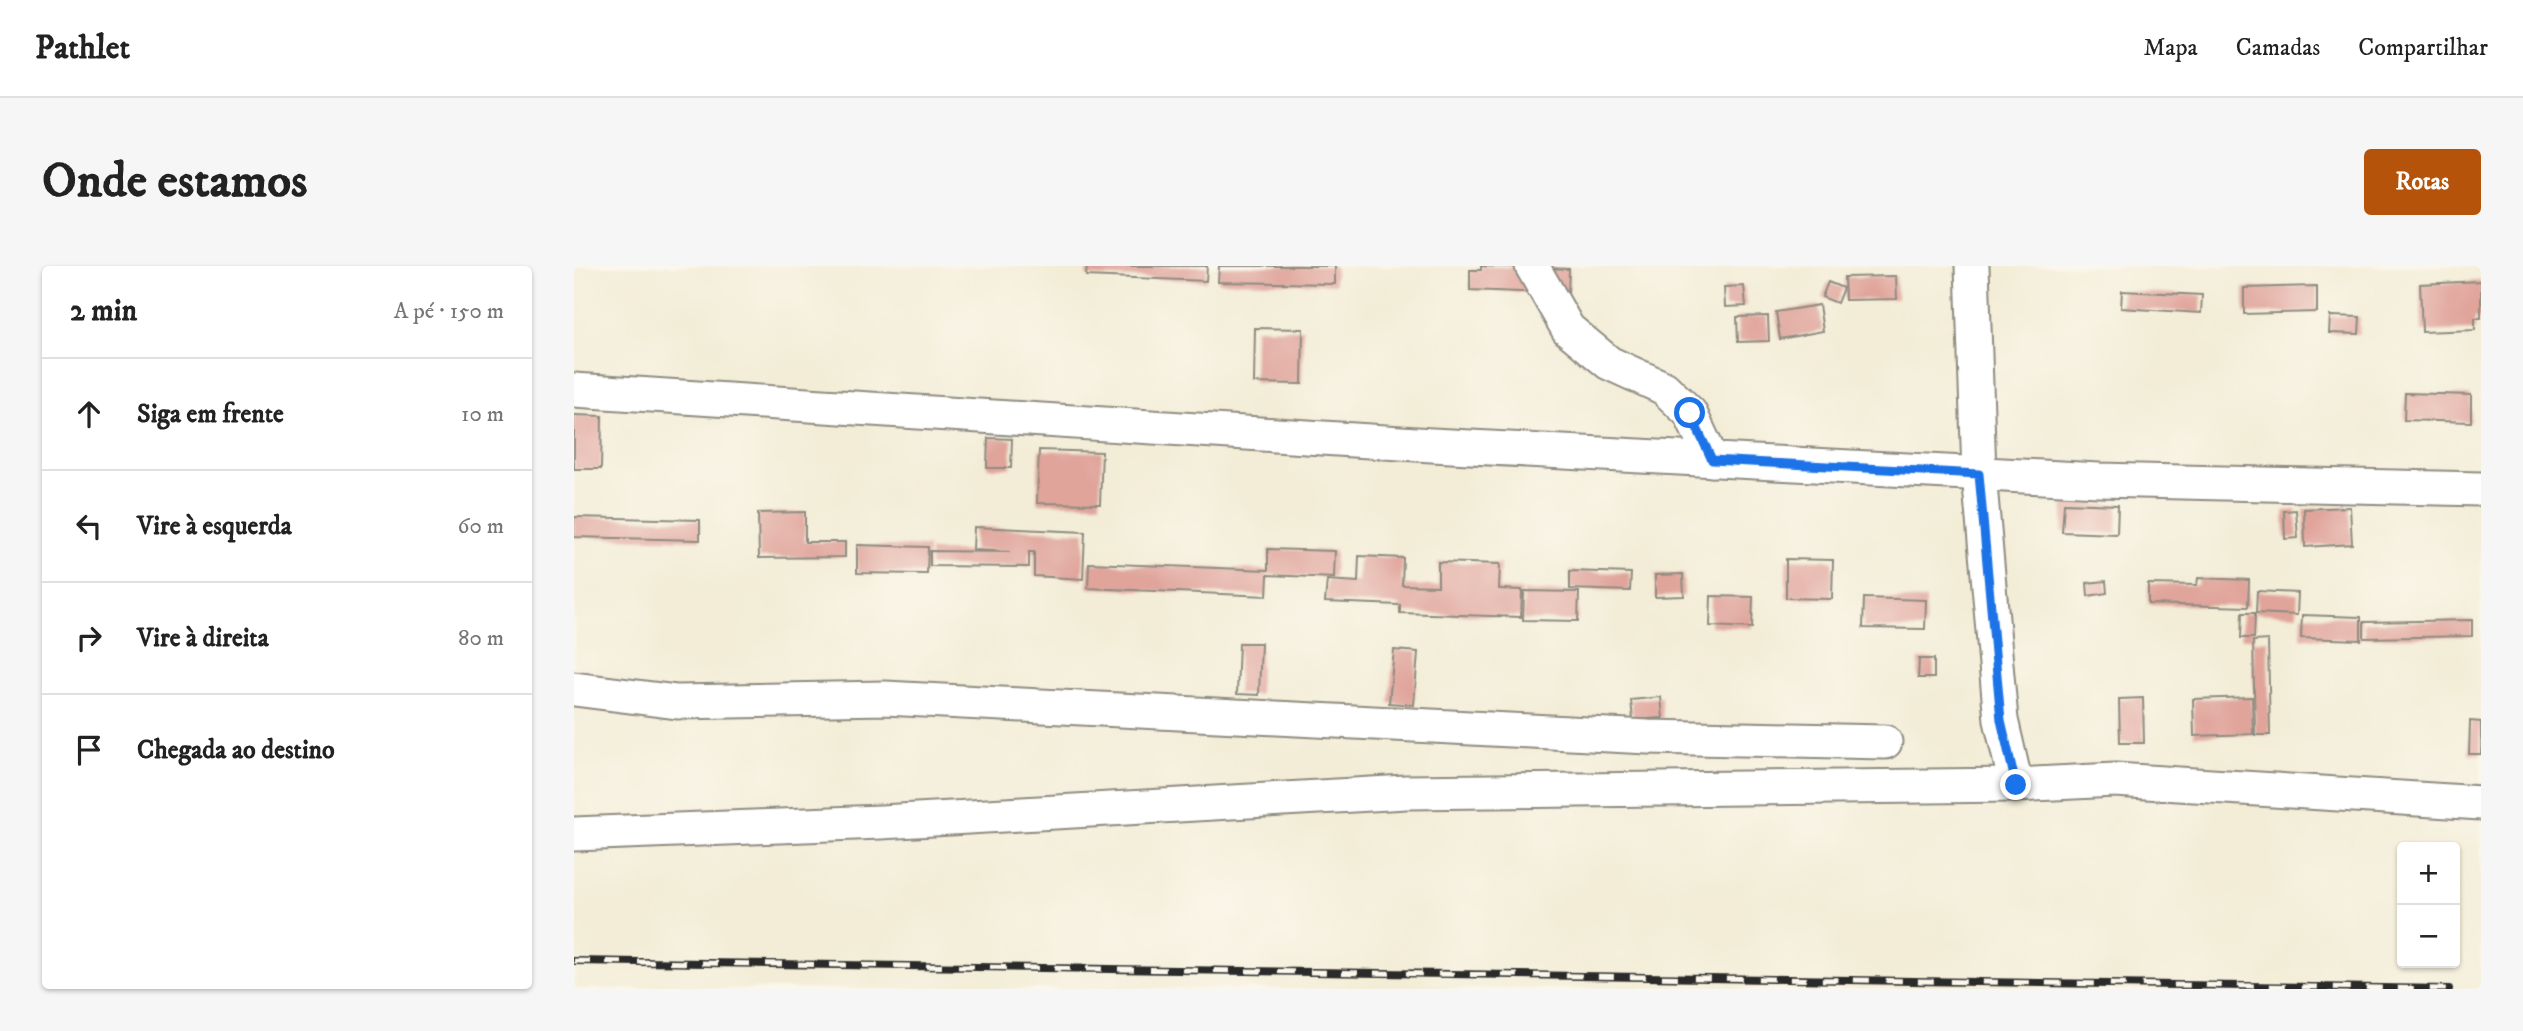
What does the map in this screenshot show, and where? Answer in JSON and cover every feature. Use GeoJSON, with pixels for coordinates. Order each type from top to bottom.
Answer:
{"type":"FeatureCollection","features":[{"type":"Feature","properties":{"kind":"street"},"geometry":{"type":"LineString","coordinates":[[1532,266],[1568,329],[1608,363],[1664,388],[1690,413],[1712,460]]}},
{"type":"Feature","properties":{"kind":"street"},"geometry":{"type":"LineString","coordinates":[[1972,266],[1979,474],[2001,720],[2016,785]]}},
{"type":"Feature","properties":{"kind":"street"},"geometry":{"type":"LineString","coordinates":[[574,390],[1432,446],[2099,481],[2481,489]]}},
{"type":"Feature","properties":{"kind":"street"},"geometry":{"type":"LineString","coordinates":[[574,689],[677,702],[885,698],[1648,737],[1885,742]]}},
{"type":"Feature","properties":{"kind":"street"},"geometry":{"type":"LineString","coordinates":[[574,834],[881,822],[1406,792],[2016,785],[2115,780],[2481,803]]}},
{"type":"Feature","properties":{"kind":"building"},"geometry":{"type":"Polygon","coordinates":[[[1087,266],[1207,266],[1206,281],[1086,276],[1087,266]]]}},
{"type":"Feature","properties":{"kind":"building"},"geometry":{"type":"Polygon","coordinates":[[[1219,266],[1335,266],[1335,284],[1218,282],[1219,266]]]}},
{"type":"Feature","properties":{"kind":"building"},"geometry":{"type":"Polygon","coordinates":[[[1481,266],[1569,269],[1568,294],[1470,290],[1470,270],[1481,270],[1481,266]]]}},
{"type":"Feature","properties":{"kind":"building"},"geometry":{"type":"Polygon","coordinates":[[[1896,276],[1897,299],[1845,300],[1844,277],[1896,276]]]}},
{"type":"Feature","properties":{"kind":"building"},"geometry":{"type":"Polygon","coordinates":[[[2481,281],[2481,318],[2475,318],[2475,330],[2422,332],[2420,284],[2481,281]]]}},
{"type":"Feature","properties":{"kind":"building"},"geometry":{"type":"Polygon","coordinates":[[[1828,282],[1843,288],[1837,303],[1822,297],[1828,282]]]}},
{"type":"Feature","properties":{"kind":"building"},"geometry":{"type":"Polygon","coordinates":[[[1744,286],[1746,306],[1725,307],[1724,287],[1744,286]]]}},
{"type":"Feature","properties":{"kind":"building"},"geometry":{"type":"Polygon","coordinates":[[[2317,286],[2317,312],[2244,314],[2244,288],[2317,286]]]}},
{"type":"Feature","properties":{"kind":"building"},"geometry":{"type":"Polygon","coordinates":[[[2122,291],[2202,295],[2201,313],[2121,308],[2122,291]]]}},
{"type":"Feature","properties":{"kind":"building"},"geometry":{"type":"Polygon","coordinates":[[[1819,305],[1823,331],[1780,339],[1776,312],[1819,305]]]}},
{"type":"Feature","properties":{"kind":"building"},"geometry":{"type":"Polygon","coordinates":[[[1768,316],[1769,341],[1738,342],[1737,317],[1768,316]]]}},
{"type":"Feature","properties":{"kind":"building"},"geometry":{"type":"Polygon","coordinates":[[[2330,316],[2360,317],[2359,334],[2329,333],[2330,316]]]}},
{"type":"Feature","properties":{"kind":"building"},"geometry":{"type":"Polygon","coordinates":[[[1255,328],[1303,329],[1302,384],[1254,383],[1255,328]]]}},
{"type":"Feature","properties":{"kind":"building"},"geometry":{"type":"Polygon","coordinates":[[[2405,393],[2471,395],[2471,422],[2404,420],[2405,393]]]}},
{"type":"Feature","properties":{"kind":"building"},"geometry":{"type":"Polygon","coordinates":[[[574,415],[602,416],[601,469],[574,469],[574,415]]]}},
{"type":"Feature","properties":{"kind":"building"},"geometry":{"type":"Polygon","coordinates":[[[988,438],[1012,439],[1011,468],[987,468],[988,438]]]}},
{"type":"Feature","properties":{"kind":"building"},"geometry":{"type":"Polygon","coordinates":[[[1039,450],[1102,452],[1100,504],[1037,503],[1039,450]]]}},
{"type":"Feature","properties":{"kind":"building"},"geometry":{"type":"Polygon","coordinates":[[[2064,503],[2118,505],[2117,534],[2062,532],[2064,503]]]}},
{"type":"Feature","properties":{"kind":"building"},"geometry":{"type":"Polygon","coordinates":[[[2350,507],[2352,544],[2305,547],[2304,509],[2350,507]]]}},
{"type":"Feature","properties":{"kind":"building"},"geometry":{"type":"Polygon","coordinates":[[[2296,510],[2298,538],[2285,539],[2284,511],[2296,510]]]}},
{"type":"Feature","properties":{"kind":"building"},"geometry":{"type":"Polygon","coordinates":[[[805,512],[805,542],[845,542],[845,557],[759,558],[758,513],[805,512]]]}},
{"type":"Feature","properties":{"kind":"building"},"geometry":{"type":"Polygon","coordinates":[[[574,517],[700,520],[700,540],[574,537],[574,517]]]}},
{"type":"Feature","properties":{"kind":"building"},"geometry":{"type":"Polygon","coordinates":[[[974,527],[1085,532],[1083,579],[1034,576],[1034,552],[1029,552],[1029,567],[930,566],[930,551],[1010,552],[973,550],[974,527]]]}},
{"type":"Feature","properties":{"kind":"building"},"geometry":{"type":"Polygon","coordinates":[[[857,545],[928,547],[927,574],[857,573],[857,545]]]}},
{"type":"Feature","properties":{"kind":"building"},"geometry":{"type":"Polygon","coordinates":[[[1268,549],[1335,551],[1334,578],[1268,575],[1267,596],[1088,588],[1089,563],[1268,570],[1268,549]]]}},
{"type":"Feature","properties":{"kind":"building"},"geometry":{"type":"Polygon","coordinates":[[[1359,556],[1403,558],[1402,585],[1438,586],[1438,562],[1500,564],[1499,589],[1522,590],[1521,617],[1400,613],[1400,605],[1325,602],[1327,580],[1358,582],[1359,556]]]}},
{"type":"Feature","properties":{"kind":"building"},"geometry":{"type":"Polygon","coordinates":[[[1786,559],[1833,560],[1832,599],[1786,598],[1786,559]]]}},
{"type":"Feature","properties":{"kind":"building"},"geometry":{"type":"Polygon","coordinates":[[[1570,571],[1631,573],[1630,591],[1570,589],[1570,571]]]}},
{"type":"Feature","properties":{"kind":"building"},"geometry":{"type":"Polygon","coordinates":[[[1683,574],[1684,596],[1655,597],[1655,575],[1683,574]]]}},
{"type":"Feature","properties":{"kind":"building"},"geometry":{"type":"Polygon","coordinates":[[[2198,578],[2249,580],[2248,607],[2148,604],[2148,584],[2197,585],[2198,578]]]}},
{"type":"Feature","properties":{"kind":"building"},"geometry":{"type":"Polygon","coordinates":[[[2106,581],[2107,593],[2088,596],[2087,583],[2106,581]]]}},
{"type":"Feature","properties":{"kind":"building"},"geometry":{"type":"Polygon","coordinates":[[[1524,591],[1579,592],[1578,621],[1523,620],[1524,591]]]}},
{"type":"Feature","properties":{"kind":"building"},"geometry":{"type":"Polygon","coordinates":[[[2257,591],[2298,593],[2297,615],[2256,613],[2257,591]]]}},
{"type":"Feature","properties":{"kind":"building"},"geometry":{"type":"Polygon","coordinates":[[[1711,596],[1753,597],[1752,628],[1710,626],[1711,596]]]}},
{"type":"Feature","properties":{"kind":"building"},"geometry":{"type":"Polygon","coordinates":[[[1864,598],[1926,600],[1925,629],[1863,628],[1864,598]]]}},
{"type":"Feature","properties":{"kind":"building"},"geometry":{"type":"Polygon","coordinates":[[[2242,613],[2255,613],[2254,638],[2241,638],[2242,613]]]}},
{"type":"Feature","properties":{"kind":"building"},"geometry":{"type":"Polygon","coordinates":[[[2302,615],[2361,617],[2361,640],[2301,638],[2302,615]]]}},
{"type":"Feature","properties":{"kind":"building"},"geometry":{"type":"Polygon","coordinates":[[[2472,620],[2472,636],[2364,638],[2364,622],[2472,620]]]}},
{"type":"Feature","properties":{"kind":"building"},"geometry":{"type":"Polygon","coordinates":[[[2268,640],[2270,735],[2255,735],[2253,641],[2268,640]]]}},
{"type":"Feature","properties":{"kind":"building"},"geometry":{"type":"Polygon","coordinates":[[[1239,643],[1261,643],[1259,695],[1237,694],[1239,643]]]}},
{"type":"Feature","properties":{"kind":"building"},"geometry":{"type":"Polygon","coordinates":[[[1394,650],[1418,652],[1414,705],[1389,703],[1394,650]]]}},
{"type":"Feature","properties":{"kind":"building"},"geometry":{"type":"Polygon","coordinates":[[[1919,659],[1934,659],[1934,678],[1918,678],[1919,659]]]}},
{"type":"Feature","properties":{"kind":"building"},"geometry":{"type":"Polygon","coordinates":[[[1661,697],[1663,718],[1633,720],[1631,700],[1661,697]]]}},
{"type":"Feature","properties":{"kind":"building"},"geometry":{"type":"Polygon","coordinates":[[[2252,697],[2253,734],[2194,736],[2193,699],[2252,697]]]}},
{"type":"Feature","properties":{"kind":"building"},"geometry":{"type":"Polygon","coordinates":[[[2143,698],[2144,743],[2120,743],[2119,699],[2143,698]]]}},
{"type":"Feature","properties":{"kind":"building"},"geometry":{"type":"Polygon","coordinates":[[[2470,721],[2481,722],[2481,754],[2469,754],[2470,721]]]}},
{"type":"Feature","properties":{"kind":"railway"},"geometry":{"type":"LineString","coordinates":[[574,961],[2449,989]]}},
{"type":"Feature","properties":{"kind":"route"},"geometry":{"type":"LineString","coordinates":[[1690,413],[1712,460],[1979,474],[2001,720],[2016,785]]}}]}
